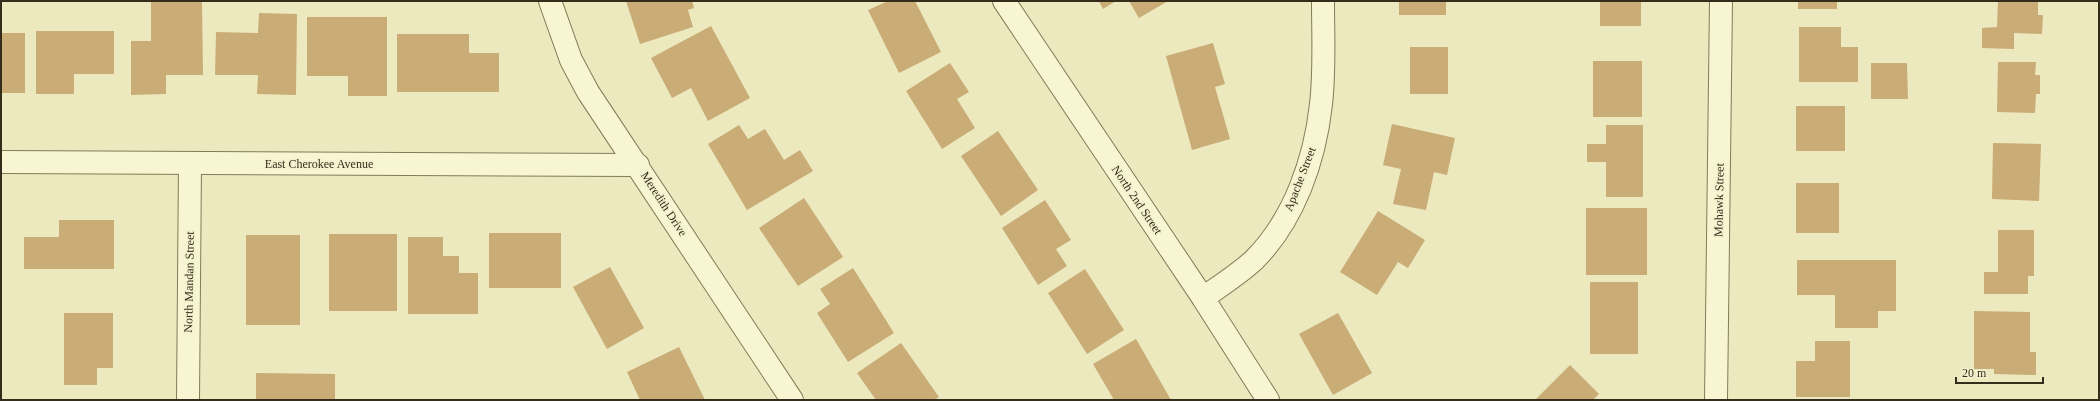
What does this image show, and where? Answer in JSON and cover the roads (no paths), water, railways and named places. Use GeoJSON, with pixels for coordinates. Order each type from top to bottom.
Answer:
{"type":"FeatureCollection","features":[{"type":"Feature","properties":{"kind":"street","name":"Meredith Drive"},"geometry":{"type":"LineString","coordinates":[[550,1],[571,60],[588,92],[638,165],[792,400]]}},
{"type":"Feature","properties":{"kind":"street","name":"North 2nd Street"},"geometry":{"type":"LineString","coordinates":[[1004,1],[1203,298],[1268,400]]}},
{"type":"Feature","properties":{"kind":"street","name":"Apache Street"},"geometry":{"type":"LineString","coordinates":[[1203,298],[1253,261],[1266,247],[1285,220],[1298,193],[1309,163],[1321,103],[1323,1]]}},
{"type":"Feature","properties":{"kind":"street","name":"Mohawk Street"},"geometry":{"type":"LineString","coordinates":[[1716,400],[1721,1]]}},
{"type":"Feature","properties":{"kind":"street","name":"East Cherokee Avenue"},"geometry":{"type":"LineString","coordinates":[[1,162],[638,165]]}},
{"type":"Feature","properties":{"kind":"street","name":"North Mandan Street"},"geometry":{"type":"LineString","coordinates":[[188,400],[190,163]]}}]}
